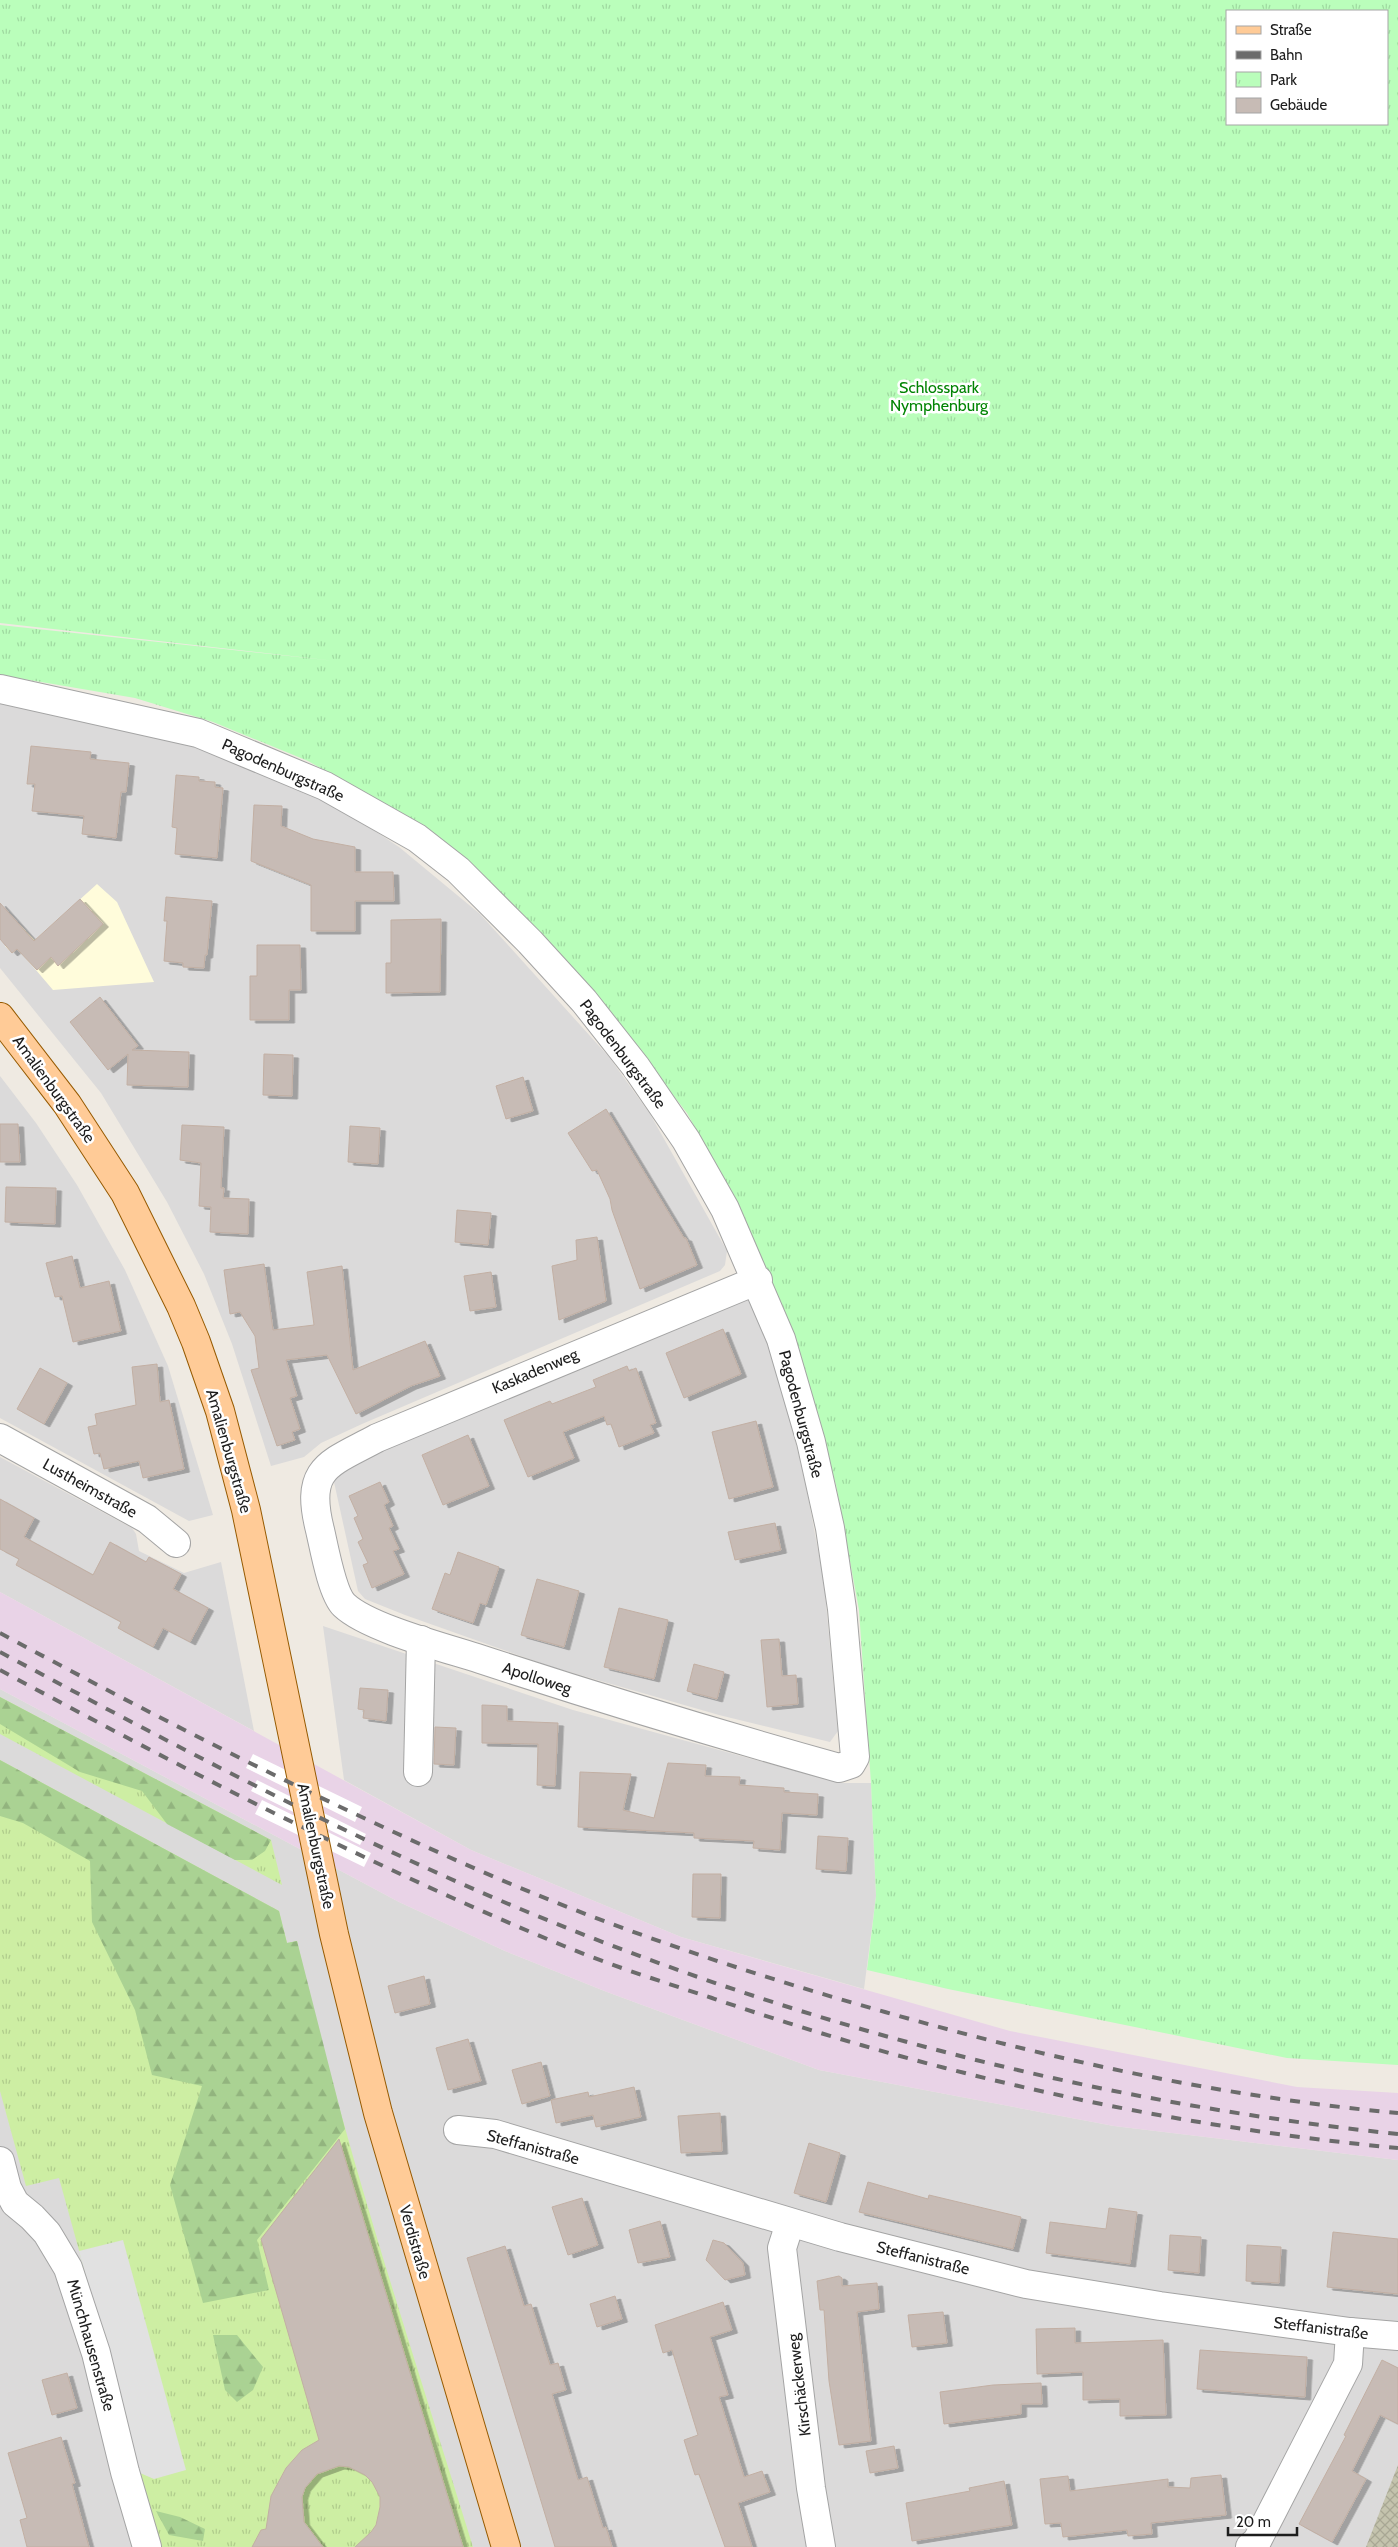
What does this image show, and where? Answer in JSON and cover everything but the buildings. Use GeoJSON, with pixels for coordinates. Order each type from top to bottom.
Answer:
{"type":"FeatureCollection","features":[{"type":"Feature","properties":{"kind":"main road","name":"Amalienburgstraße"},"geometry":{"type":"LineString","coordinates":[[0,1017],[67,1104],[125,1193],[165,1270],[196,1342],[234,1457],[334,1934]]}},
{"type":"Feature","properties":{"kind":"main road","name":"Verdistraße"},"geometry":{"type":"LineString","coordinates":[[334,1934],[395,2176],[506,2547]]}},
{"type":"Feature","properties":{"kind":"street","name":"Pagodenburgstraße"},"geometry":{"type":"LineString","coordinates":[[0,689],[198,733],[325,786],[417,838],[458,870],[530,942],[584,1001],[636,1067],[691,1149],[725,1210],[758,1280],[784,1348],[811,1442],[830,1528],[842,1609],[855,1750]]}},
{"type":"Feature","properties":{"kind":"street","name":"Kaskadenweg"},"geometry":{"type":"LineString","coordinates":[[319,1474],[332,1462],[377,1438],[758,1280]]}},
{"type":"Feature","properties":{"kind":"street","name":"Lustheimstraße"},"geometry":{"type":"LineString","coordinates":[[0,1438],[147,1519],[176,1543]]}},
{"type":"Feature","properties":{"kind":"street","name":"Apolloweg"},"geometry":{"type":"LineString","coordinates":[[319,1474],[315,1494],[317,1520],[331,1577],[342,1604],[361,1618],[421,1640],[660,1717],[839,1768],[851,1764],[855,1750]]}},
{"type":"Feature","properties":{"kind":"street"},"geometry":{"type":"LineString","coordinates":[[418,1772],[421,1640]]}},
{"type":"Feature","properties":{"kind":"street","name":"Steffanistraße"},"geometry":{"type":"LineString","coordinates":[[458,2130],[495,2134],[840,2238],[1026,2284],[1160,2306],[1350,2332],[1398,2336]]}},
{"type":"Feature","properties":{"kind":"street","name":"Münchhausenstraße"},"geometry":{"type":"LineString","coordinates":[[0,2161],[7,2188],[8,2205],[32,2216],[48,2234],[68,2268],[96,2353],[125,2472],[147,2547]]}},
{"type":"Feature","properties":{"kind":"street","name":"Kirschäckerweg"},"geometry":{"type":"LineString","coordinates":[[790,2223],[782,2248],[811,2486],[821,2547]]}},
{"type":"Feature","properties":{"kind":"street"},"geometry":{"type":"LineString","coordinates":[[1250,2547],[1257,2540],[1286,2487],[1348,2364],[1350,2332]]}},
{"type":"Feature","properties":{"kind":"shaded area"},"geometry":{"type":"Polygon","coordinates":[[[0,699],[170,733],[243,761],[345,811],[399,847],[480,914],[609,1057],[650,1114],[727,1251],[725,1265],[720,1271],[362,1424],[321,1443],[304,1457],[271,1466],[232,1344],[204,1274],[167,1202],[101,1093],[0,968],[0,699]]]}},
{"type":"Feature","properties":{"kind":"shaded area"},"geometry":{"type":"Polygon","coordinates":[[[97,884],[117,902],[154,982],[53,990],[18,949],[12,953],[5,946],[10,941],[4,934],[17,922],[35,940],[97,884]]]}},
{"type":"Feature","properties":{"kind":"shaded area"},"geometry":{"type":"Polygon","coordinates":[[[0,1076],[36,1123],[77,1185],[125,1270],[168,1366],[213,1515],[189,1521],[0,1418],[0,1076]]]}},
{"type":"Feature","properties":{"kind":"shaded area"},"geometry":{"type":"Polygon","coordinates":[[[751,1294],[783,1390],[806,1486],[824,1582],[838,1731],[830,1742],[719,1715],[552,1667],[405,1615],[365,1599],[358,1591],[334,1482],[338,1472],[414,1435],[751,1294]]]}},
{"type":"Feature","properties":{"kind":"shaded area"},"geometry":{"type":"Polygon","coordinates":[[[0,1457],[132,1528],[136,1534],[139,1551],[184,1573],[221,1562],[254,1731],[0,1592],[0,1457]]]}},
{"type":"Feature","properties":{"kind":"shaded area"},"geometry":{"type":"Polygon","coordinates":[[[0,1592],[471,1850],[681,1937],[1010,2031],[1297,2087],[1398,2093],[1398,2160],[1114,2126],[819,2070],[607,1992],[505,1951],[399,1902],[0,1689],[0,1592]]]}},
{"type":"Feature","properties":{"kind":"shaded area"},"geometry":{"type":"Polygon","coordinates":[[[323,1626],[573,1710],[840,1783],[871,1783],[876,1896],[864,1989],[681,1937],[471,1850],[344,1780],[323,1626]]]}},
{"type":"Feature","properties":{"kind":"shaded area"},"geometry":{"type":"Polygon","coordinates":[[[0,1689],[399,1902],[505,1951],[607,1992],[819,2070],[1114,2126],[1398,2160],[1398,2547],[0,2547],[0,1689]]]}},
{"type":"Feature","properties":{"kind":"shaded area"},"geometry":{"type":"Polygon","coordinates":[[[123,2240],[186,2470],[154,2479],[140,2473],[79,2251],[123,2240]]]}},
{"type":"Feature","properties":{"kind":"shaded area"},"geometry":{"type":"Polygon","coordinates":[[[1398,2465],[1398,2547],[1366,2547],[1398,2465]]]}},
{"type":"Feature","properties":{"kind":"green space","name":"Schlosspark Nymphenburg"},"geometry":{"type":"Polygon","coordinates":[[[0,0],[1398,0],[1398,2065],[1287,2058],[948,1989],[867,1970],[876,1896],[871,1783],[859,1610],[836,1485],[788,1320],[740,1210],[687,1113],[588,986],[404,816],[308,761],[213,722],[135,698],[0,675],[0,625],[335,661],[0,623],[0,0]]]}},
{"type":"Feature","properties":{"kind":"green space"},"geometry":{"type":"Polygon","coordinates":[[[0,1697],[271,1840],[282,1885],[0,1734],[0,1697]]]}},
{"type":"Feature","properties":{"kind":"green space"},"geometry":{"type":"Polygon","coordinates":[[[0,1697],[271,1840],[265,1851],[252,1860],[235,1860],[167,1824],[142,1791],[80,1772],[0,1724],[0,1697]]]}},
{"type":"Feature","properties":{"kind":"green space"},"geometry":{"type":"Polygon","coordinates":[[[0,1760],[279,1911],[287,1943],[297,1941],[357,2170],[473,2547],[161,2547],[59,2178],[26,2186],[0,2091],[0,1760]]]}},
{"type":"Feature","properties":{"kind":"green space"},"geometry":{"type":"Polygon","coordinates":[[[0,1760],[279,1911],[287,1943],[297,1941],[345,2129],[257,2240],[269,2290],[203,2303],[170,2185],[202,2086],[152,2075],[135,2010],[92,1922],[90,1861],[23,1823],[0,1816],[0,1760]]]}},
{"type":"Feature","properties":{"kind":"green space"},"geometry":{"type":"Polygon","coordinates":[[[213,2335],[237,2335],[263,2367],[253,2390],[237,2402],[225,2390],[213,2335]]]}},
{"type":"Feature","properties":{"kind":"green space"},"geometry":{"type":"Polygon","coordinates":[[[156,2511],[180,2517],[205,2529],[203,2541],[169,2535],[156,2511]]]}},
{"type":"Feature","properties":{"kind":"pier"},"geometry":{"type":"Polygon","coordinates":[[[253,1754],[362,1807],[355,1822],[246,1768],[253,1754]]]}},
{"type":"Feature","properties":{"kind":"pier"},"geometry":{"type":"Polygon","coordinates":[[[257,1780],[366,1834],[360,1845],[251,1791],[257,1780]]]}},
{"type":"Feature","properties":{"kind":"pier"},"geometry":{"type":"Polygon","coordinates":[[[262,1800],[371,1853],[364,1867],[255,1814],[262,1800]]]}},
{"type":"Feature","properties":{"kind":"railway"},"geometry":{"type":"LineString","coordinates":[[0,1633],[176,1726],[415,1842],[526,1890],[678,1948],[885,2012],[1075,2061],[1203,2087],[1333,2106],[1398,2113]]}},
{"type":"Feature","properties":{"kind":"railway"},"geometry":{"type":"LineString","coordinates":[[0,1652],[211,1763],[426,1868],[572,1930],[672,1968],[773,2002],[875,2033],[978,2060],[1082,2084],[1187,2105],[1292,2121],[1398,2134]]}},
{"type":"Feature","properties":{"kind":"railway"},"geometry":{"type":"LineString","coordinates":[[0,1670],[138,1744],[349,1850],[492,1915],[582,1953],[638,1974],[880,2050],[1050,2093],[1223,2126],[1398,2148]]}}]}
